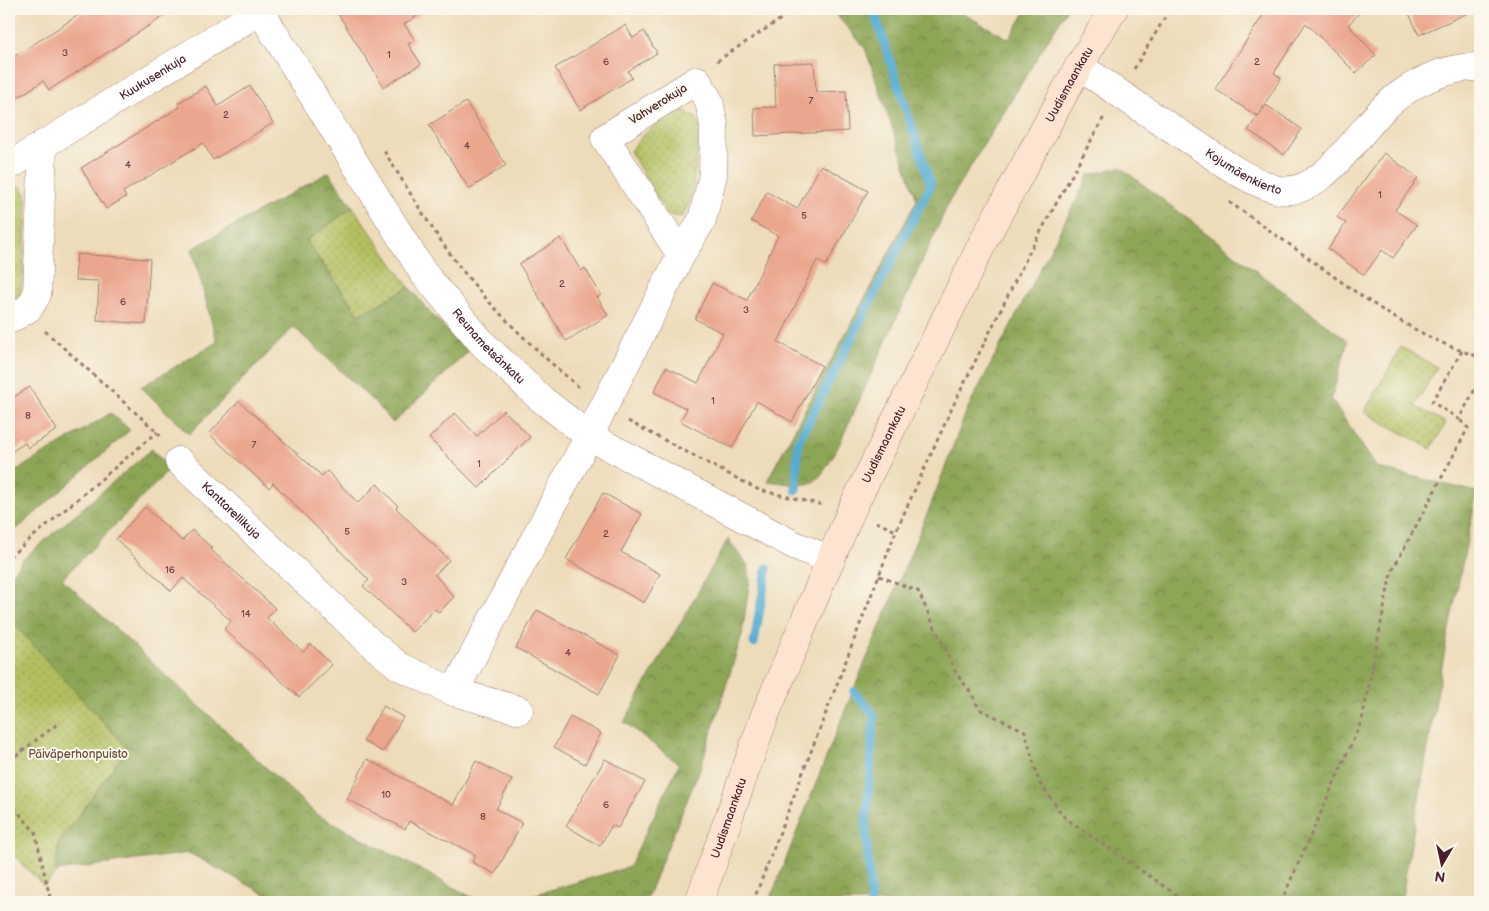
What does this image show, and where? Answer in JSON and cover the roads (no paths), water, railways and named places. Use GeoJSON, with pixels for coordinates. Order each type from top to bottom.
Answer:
{"type":"FeatureCollection","features":[{"type":"Feature","properties":{"kind":"street","name":"Kuukusenkuja"},"geometry":{"type":"LineString","coordinates":[[9,166],[261,9]]}},
{"type":"Feature","properties":{"kind":"street","name":"Reunametsänkatu"},"geometry":{"type":"LineString","coordinates":[[261,9],[424,274],[484,345],[540,398],[589,436],[794,545],[831,560]]}},
{"type":"Feature","properties":{"kind":"street","name":"Uudismaankatu"},"geometry":{"type":"LineString","coordinates":[[700,902],[765,715],[851,511],[984,240],[1079,66],[1114,9]]}},
{"type":"Feature","properties":{"kind":"street","name":"Kojumäenkierto"},"geometry":{"type":"LineString","coordinates":[[1079,66],[1245,177],[1276,189],[1292,190],[1305,187],[1330,169],[1385,107],[1410,88],[1439,74],[1471,66],[1480,66]]}},
{"type":"Feature","properties":{"kind":"street","name":"Vahverokuja"},"geometry":{"type":"LineString","coordinates":[[589,436],[681,254],[702,220],[713,175],[714,125],[709,101],[696,80],[605,138],[681,254]]}},
{"type":"Feature","properties":{"kind":"street"},"geometry":{"type":"LineString","coordinates":[[19,314],[37,296],[44,144]]}},
{"type":"Feature","properties":{"kind":"street"},"geometry":{"type":"LineString","coordinates":[[454,692],[589,436]]}},
{"type":"Feature","properties":{"kind":"street","name":"Kanttarellikuja"},"geometry":{"type":"LineString","coordinates":[[179,461],[373,645],[399,666],[454,692],[519,710]]}},
{"type":"Feature","properties":{"kind":"waterway"},"geometry":{"type":"LineString","coordinates":[[796,490],[798,442],[931,185],[873,9]]}},
{"type":"Feature","properties":{"kind":"waterway"},"geometry":{"type":"LineString","coordinates":[[754,643],[767,568]]}},
{"type":"Feature","properties":{"kind":"waterway"},"geometry":{"type":"LineString","coordinates":[[854,692],[874,715],[866,828],[871,902]]}},
{"type":"Feature","properties":{"kind":"park label","name":"Päiväperhonpuisto"},"geometry":{"type":"Point","coordinates":[78,754]}}]}
